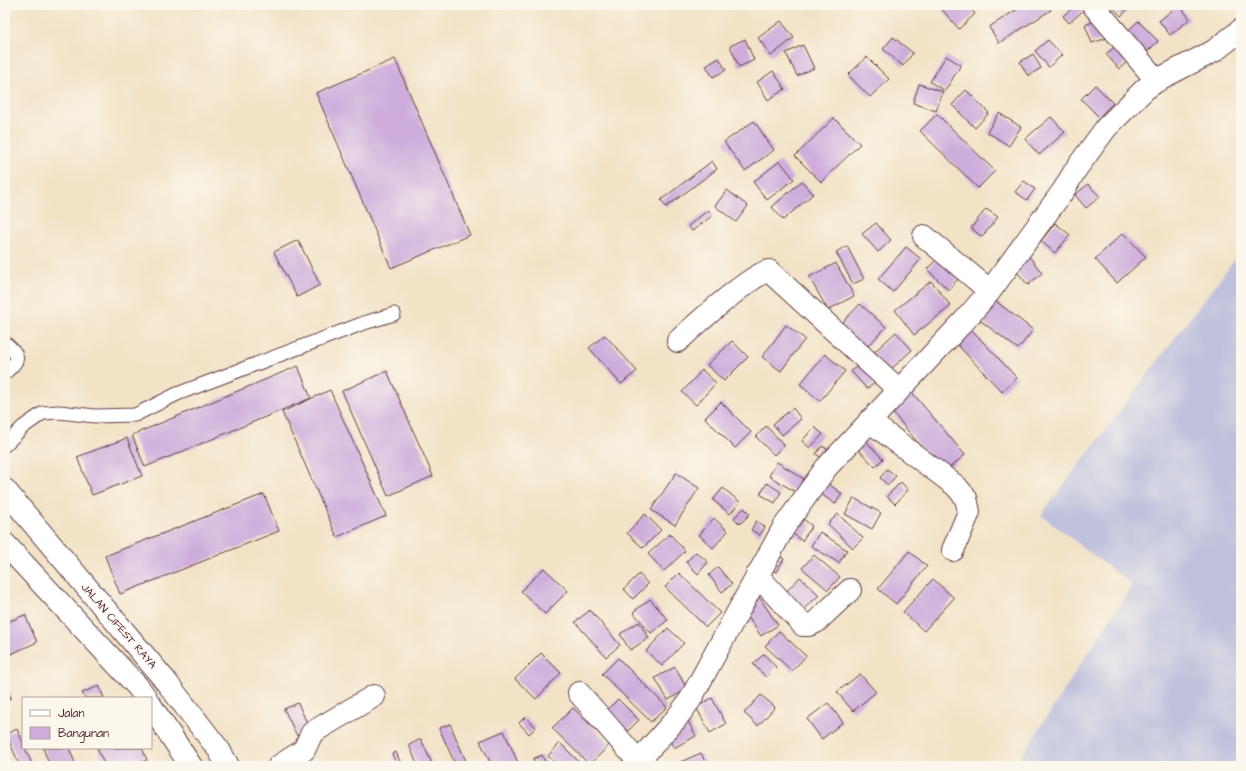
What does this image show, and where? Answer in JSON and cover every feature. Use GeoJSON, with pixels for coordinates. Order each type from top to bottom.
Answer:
{"type":"FeatureCollection","features":[{"type":"Feature","properties":{"kind":"street"},"geometry":{"type":"LineString","coordinates":[[1093,5],[1157,81]]}},
{"type":"Feature","properties":{"kind":"street"},"geometry":{"type":"LineString","coordinates":[[579,693],[636,764],[676,719],[690,700],[784,527],[826,468],[965,320],[990,291],[1063,191],[1080,163],[1106,128],[1145,89],[1214,50],[1241,30]]}},
{"type":"Feature","properties":{"kind":"street"},"geometry":{"type":"LineString","coordinates":[[924,236],[990,291]]}},
{"type":"Feature","properties":{"kind":"street"},"geometry":{"type":"LineString","coordinates":[[678,341],[746,284],[763,272],[769,271],[899,390]]}},
{"type":"Feature","properties":{"kind":"street"},"geometry":{"type":"LineString","coordinates":[[869,421],[956,486],[966,498],[969,512],[953,550]]}},
{"type":"Feature","properties":{"kind":"street","name":"JALAN CIFEST RAYA"},"geometry":{"type":"LineString","coordinates":[[5,490],[164,679],[219,750],[228,766]]}},
{"type":"Feature","properties":{"kind":"street"},"geometry":{"type":"LineString","coordinates":[[5,544],[138,687],[145,697]]}},
{"type":"Feature","properties":{"kind":"street"},"geometry":{"type":"LineString","coordinates":[[757,575],[803,624],[810,625],[816,622],[850,590]]}},
{"type":"Feature","properties":{"kind":"street"},"geometry":{"type":"LineString","coordinates":[[279,766],[304,750],[312,733],[374,696]]}},
{"type":"Feature","properties":{"kind":"street"},"geometry":{"type":"LineString","coordinates":[[152,708],[191,766]]}},
{"type":"Feature","properties":{"kind":"lane"},"geometry":{"type":"LineString","coordinates":[[5,445],[23,427],[42,413],[59,412],[95,416],[135,415],[177,394],[364,323],[394,314]]}},
{"type":"Feature","properties":{"kind":"lane"},"geometry":{"type":"LineString","coordinates":[[5,343],[17,353],[18,357],[17,361],[5,373]]}},
{"type":"Feature","properties":{"kind":"shaded area"},"geometry":{"type":"Polygon","coordinates":[[[1241,251],[1241,766],[1015,766],[1132,585],[1041,515],[1241,251]]]}},
{"type":"Feature","properties":{"kind":"building"},"geometry":{"type":"Polygon","coordinates":[[[938,5],[967,5],[975,14],[959,29],[938,5]]]}},
{"type":"Feature","properties":{"kind":"building"},"geometry":{"type":"Polygon","coordinates":[[[1024,5],[1048,5],[1051,10],[999,43],[989,27],[1024,5]]]}},
{"type":"Feature","properties":{"kind":"building"},"geometry":{"type":"Polygon","coordinates":[[[1076,5],[1079,5],[1084,10],[1069,23],[1063,16],[1076,5]]]}},
{"type":"Feature","properties":{"kind":"building"},"geometry":{"type":"Polygon","coordinates":[[[1111,5],[1133,5],[1121,16],[1111,5]]]}},
{"type":"Feature","properties":{"kind":"building"},"geometry":{"type":"Polygon","coordinates":[[[1179,5],[1190,19],[1170,35],[1159,21],[1179,5]]]}},
{"type":"Feature","properties":{"kind":"building"},"geometry":{"type":"Polygon","coordinates":[[[1100,19],[1107,38],[1092,43],[1085,25],[1100,19]]]}},
{"type":"Feature","properties":{"kind":"building"},"geometry":{"type":"Polygon","coordinates":[[[781,21],[794,38],[771,56],[758,38],[781,21]]]}},
{"type":"Feature","properties":{"kind":"building"},"geometry":{"type":"Polygon","coordinates":[[[1138,21],[1158,41],[1142,57],[1122,37],[1138,21]]]}},
{"type":"Feature","properties":{"kind":"building"},"geometry":{"type":"Polygon","coordinates":[[[893,37],[913,53],[903,66],[883,49],[893,37]]]}},
{"type":"Feature","properties":{"kind":"building"},"geometry":{"type":"Polygon","coordinates":[[[745,39],[754,60],[739,67],[730,46],[745,39]]]}},
{"type":"Feature","properties":{"kind":"building"},"geometry":{"type":"Polygon","coordinates":[[[1048,40],[1062,55],[1049,67],[1035,51],[1048,40]]]}},
{"type":"Feature","properties":{"kind":"building"},"geometry":{"type":"Polygon","coordinates":[[[803,45],[814,68],[797,76],[786,53],[803,45]]]}},
{"type":"Feature","properties":{"kind":"building"},"geometry":{"type":"Polygon","coordinates":[[[1116,46],[1129,60],[1119,69],[1106,54],[1116,46]]]}},
{"type":"Feature","properties":{"kind":"building"},"geometry":{"type":"Polygon","coordinates":[[[1033,54],[1041,68],[1028,76],[1020,62],[1033,54]]]}},
{"type":"Feature","properties":{"kind":"building"},"geometry":{"type":"Polygon","coordinates":[[[946,56],[961,65],[945,91],[930,82],[946,56]]]}},
{"type":"Feature","properties":{"kind":"building"},"geometry":{"type":"Polygon","coordinates":[[[867,57],[889,79],[870,97],[848,75],[867,57]]]}},
{"type":"Feature","properties":{"kind":"building"},"geometry":{"type":"Polygon","coordinates":[[[719,58],[726,70],[713,77],[706,66],[719,58]]]}},
{"type":"Feature","properties":{"kind":"building"},"geometry":{"type":"Polygon","coordinates":[[[395,59],[470,235],[391,268],[316,93],[395,59]]]}},
{"type":"Feature","properties":{"kind":"building"},"geometry":{"type":"Polygon","coordinates":[[[773,71],[785,89],[768,100],[757,82],[773,71]]]}},
{"type":"Feature","properties":{"kind":"building"},"geometry":{"type":"Polygon","coordinates":[[[919,84],[943,92],[936,111],[913,103],[919,84]]]}},
{"type":"Feature","properties":{"kind":"building"},"geometry":{"type":"Polygon","coordinates":[[[1095,85],[1113,103],[1099,117],[1081,99],[1095,85]]]}},
{"type":"Feature","properties":{"kind":"building"},"geometry":{"type":"Polygon","coordinates":[[[966,90],[989,113],[975,128],[952,105],[966,90]]]}},
{"type":"Feature","properties":{"kind":"building"},"geometry":{"type":"Polygon","coordinates":[[[999,113],[1021,127],[1009,146],[987,132],[999,113]]]}},
{"type":"Feature","properties":{"kind":"building"},"geometry":{"type":"Polygon","coordinates":[[[937,114],[995,171],[978,188],[920,131],[937,114]]]}},
{"type":"Feature","properties":{"kind":"building"},"geometry":{"type":"Polygon","coordinates":[[[1051,117],[1065,132],[1039,155],[1025,139],[1051,117]]]}},
{"type":"Feature","properties":{"kind":"building"},"geometry":{"type":"Polygon","coordinates":[[[834,118],[860,144],[821,182],[795,156],[834,118]]]}},
{"type":"Feature","properties":{"kind":"building"},"geometry":{"type":"Polygon","coordinates":[[[754,121],[774,150],[745,171],[724,142],[754,121]]]}},
{"type":"Feature","properties":{"kind":"building"},"geometry":{"type":"Polygon","coordinates":[[[712,161],[717,169],[666,207],[661,200],[712,161]]]}},
{"type":"Feature","properties":{"kind":"building"},"geometry":{"type":"Polygon","coordinates":[[[780,161],[794,179],[767,200],[753,182],[780,161]]]}},
{"type":"Feature","properties":{"kind":"building"},"geometry":{"type":"Polygon","coordinates":[[[802,181],[813,194],[783,220],[772,207],[802,181]]]}},
{"type":"Feature","properties":{"kind":"building"},"geometry":{"type":"Polygon","coordinates":[[[1024,181],[1035,189],[1027,200],[1015,192],[1024,181]]]}},
{"type":"Feature","properties":{"kind":"building"},"geometry":{"type":"Polygon","coordinates":[[[1088,184],[1100,197],[1086,208],[1075,195],[1088,184]]]}},
{"type":"Feature","properties":{"kind":"building"},"geometry":{"type":"Polygon","coordinates":[[[727,190],[748,206],[736,222],[715,206],[727,190]]]}},
{"type":"Feature","properties":{"kind":"building"},"geometry":{"type":"Polygon","coordinates":[[[986,209],[998,217],[982,237],[971,228],[986,209]]]}},
{"type":"Feature","properties":{"kind":"building"},"geometry":{"type":"Polygon","coordinates":[[[708,210],[713,215],[692,231],[688,226],[708,210]]]}},
{"type":"Feature","properties":{"kind":"building"},"geometry":{"type":"Polygon","coordinates":[[[876,223],[891,240],[878,252],[862,234],[876,223]]]}},
{"type":"Feature","properties":{"kind":"building"},"geometry":{"type":"Polygon","coordinates":[[[1055,223],[1070,235],[1055,253],[1041,241],[1055,223]]]}},
{"type":"Feature","properties":{"kind":"building"},"geometry":{"type":"Polygon","coordinates":[[[1123,233],[1146,257],[1117,283],[1095,259],[1123,233]]]}},
{"type":"Feature","properties":{"kind":"building"},"geometry":{"type":"Polygon","coordinates":[[[298,240],[320,285],[297,297],[274,252],[298,240]]]}},
{"type":"Feature","properties":{"kind":"building"},"geometry":{"type":"Polygon","coordinates":[[[847,246],[864,279],[853,284],[836,252],[847,246]]]}},
{"type":"Feature","properties":{"kind":"building"},"geometry":{"type":"Polygon","coordinates":[[[906,247],[921,259],[893,292],[878,279],[906,247]]]}},
{"type":"Feature","properties":{"kind":"building"},"geometry":{"type":"Polygon","coordinates":[[[1028,255],[1042,273],[1028,285],[1013,267],[1028,255]]]}},
{"type":"Feature","properties":{"kind":"building"},"geometry":{"type":"Polygon","coordinates":[[[938,258],[959,278],[948,290],[927,269],[938,258]]]}},
{"type":"Feature","properties":{"kind":"building"},"geometry":{"type":"Polygon","coordinates":[[[836,263],[854,296],[828,310],[809,277],[836,263]]]}},
{"type":"Feature","properties":{"kind":"building"},"geometry":{"type":"Polygon","coordinates":[[[931,281],[951,306],[914,335],[895,310],[931,281]]]}},
{"type":"Feature","properties":{"kind":"building"},"geometry":{"type":"Polygon","coordinates":[[[992,298],[1033,330],[1018,349],[977,318],[992,298]]]}},
{"type":"Feature","properties":{"kind":"building"},"geometry":{"type":"Polygon","coordinates":[[[860,304],[886,327],[865,349],[839,326],[860,304]]]}},
{"type":"Feature","properties":{"kind":"building"},"geometry":{"type":"Polygon","coordinates":[[[786,325],[805,339],[781,371],[762,357],[786,325]]]}},
{"type":"Feature","properties":{"kind":"building"},"geometry":{"type":"Polygon","coordinates":[[[967,325],[1017,378],[1002,392],[952,339],[967,325]]]}},
{"type":"Feature","properties":{"kind":"building"},"geometry":{"type":"Polygon","coordinates":[[[896,332],[912,350],[888,372],[872,354],[896,332]]]}},
{"type":"Feature","properties":{"kind":"building"},"geometry":{"type":"Polygon","coordinates":[[[605,335],[637,371],[621,384],[589,348],[605,335]]]}},
{"type":"Feature","properties":{"kind":"building"},"geometry":{"type":"Polygon","coordinates":[[[732,341],[748,357],[724,381],[707,365],[732,341]]]}},
{"type":"Feature","properties":{"kind":"building"},"geometry":{"type":"Polygon","coordinates":[[[825,354],[845,371],[820,401],[800,384],[825,354]]]}},
{"type":"Feature","properties":{"kind":"building"},"geometry":{"type":"Polygon","coordinates":[[[861,363],[877,381],[867,389],[851,371],[861,363]]]}},
{"type":"Feature","properties":{"kind":"building"},"geometry":{"type":"Polygon","coordinates":[[[298,366],[311,398],[145,467],[132,435],[298,366]]]}},
{"type":"Feature","properties":{"kind":"building"},"geometry":{"type":"Polygon","coordinates":[[[702,370],[716,383],[696,405],[682,392],[702,370]]]}},
{"type":"Feature","properties":{"kind":"building"},"geometry":{"type":"Polygon","coordinates":[[[387,371],[433,476],[388,496],[342,391],[387,371]]]}},
{"type":"Feature","properties":{"kind":"building"},"geometry":{"type":"Polygon","coordinates":[[[330,390],[386,516],[337,537],[282,412],[330,390]]]}},
{"type":"Feature","properties":{"kind":"building"},"geometry":{"type":"Polygon","coordinates":[[[910,390],[965,455],[943,473],[889,408],[910,390]]]}},
{"type":"Feature","properties":{"kind":"building"},"geometry":{"type":"Polygon","coordinates":[[[721,402],[751,432],[735,448],[705,418],[721,402]]]}},
{"type":"Feature","properties":{"kind":"building"},"geometry":{"type":"Polygon","coordinates":[[[793,408],[801,419],[782,435],[773,424],[793,408]]]}},
{"type":"Feature","properties":{"kind":"building"},"geometry":{"type":"Polygon","coordinates":[[[766,426],[784,445],[774,455],[756,437],[766,426]]]}},
{"type":"Feature","properties":{"kind":"building"},"geometry":{"type":"Polygon","coordinates":[[[814,427],[823,434],[810,448],[802,441],[814,427]]]}},
{"type":"Feature","properties":{"kind":"building"},"geometry":{"type":"Polygon","coordinates":[[[862,437],[883,459],[875,467],[854,445],[862,437]]]}},
{"type":"Feature","properties":{"kind":"building"},"geometry":{"type":"Polygon","coordinates":[[[127,438],[142,476],[92,495],[77,457],[127,438]]]}},
{"type":"Feature","properties":{"kind":"building"},"geometry":{"type":"Polygon","coordinates":[[[822,446],[829,450],[823,459],[816,454],[822,446]]]}},
{"type":"Feature","properties":{"kind":"building"},"geometry":{"type":"Polygon","coordinates":[[[777,462],[807,481],[799,494],[769,476],[777,462]]]}},
{"type":"Feature","properties":{"kind":"building"},"geometry":{"type":"Polygon","coordinates":[[[887,469],[896,476],[888,485],[880,478],[887,469]]]}},
{"type":"Feature","properties":{"kind":"building"},"geometry":{"type":"Polygon","coordinates":[[[676,473],[699,488],[675,525],[651,510],[676,473]]]}},
{"type":"Feature","properties":{"kind":"building"},"geometry":{"type":"Polygon","coordinates":[[[825,481],[842,494],[835,504],[817,491],[825,481]]]}},
{"type":"Feature","properties":{"kind":"building"},"geometry":{"type":"Polygon","coordinates":[[[901,482],[908,490],[895,504],[887,496],[901,482]]]}},
{"type":"Feature","properties":{"kind":"building"},"geometry":{"type":"Polygon","coordinates":[[[767,483],[781,492],[775,503],[760,494],[767,483]]]}},
{"type":"Feature","properties":{"kind":"building"},"geometry":{"type":"Polygon","coordinates":[[[723,488],[740,502],[730,514],[713,500],[723,488]]]}},
{"type":"Feature","properties":{"kind":"building"},"geometry":{"type":"Polygon","coordinates":[[[264,494],[279,531],[120,594],[105,556],[264,494]]]}},
{"type":"Feature","properties":{"kind":"building"},"geometry":{"type":"Polygon","coordinates":[[[854,498],[881,513],[872,529],[845,514],[854,498]]]}},
{"type":"Feature","properties":{"kind":"building"},"geometry":{"type":"Polygon","coordinates":[[[744,508],[750,514],[740,524],[734,518],[744,508]]]}},
{"type":"Feature","properties":{"kind":"building"},"geometry":{"type":"Polygon","coordinates":[[[645,514],[661,530],[643,548],[627,533],[645,514]]]}},
{"type":"Feature","properties":{"kind":"building"},"geometry":{"type":"Polygon","coordinates":[[[838,514],[863,538],[853,548],[828,524],[838,514]]]}},
{"type":"Feature","properties":{"kind":"building"},"geometry":{"type":"Polygon","coordinates":[[[714,518],[728,531],[713,548],[699,535],[714,518]]]}},
{"type":"Feature","properties":{"kind":"building"},"geometry":{"type":"Polygon","coordinates":[[[802,518],[812,526],[802,541],[791,532],[802,518]]]}},
{"type":"Feature","properties":{"kind":"building"},"geometry":{"type":"Polygon","coordinates":[[[756,521],[765,527],[760,535],[751,530],[756,521]]]}},
{"type":"Feature","properties":{"kind":"building"},"geometry":{"type":"Polygon","coordinates":[[[820,532],[847,550],[839,563],[811,546],[820,532]]]}},
{"type":"Feature","properties":{"kind":"building"},"geometry":{"type":"Polygon","coordinates":[[[670,534],[685,551],[664,571],[648,554],[670,534]]]}},
{"type":"Feature","properties":{"kind":"building"},"geometry":{"type":"Polygon","coordinates":[[[909,551],[927,566],[896,604],[878,589],[909,551]]]}},
{"type":"Feature","properties":{"kind":"building"},"geometry":{"type":"Polygon","coordinates":[[[696,552],[708,562],[698,574],[686,562],[696,552]]]}},
{"type":"Feature","properties":{"kind":"building"},"geometry":{"type":"Polygon","coordinates":[[[775,554],[784,559],[776,572],[768,567],[775,554]]]}},
{"type":"Feature","properties":{"kind":"building"},"geometry":{"type":"Polygon","coordinates":[[[814,555],[840,577],[828,590],[802,568],[814,555]]]}},
{"type":"Feature","properties":{"kind":"building"},"geometry":{"type":"Polygon","coordinates":[[[718,567],[732,584],[722,592],[709,575],[718,567]]]}},
{"type":"Feature","properties":{"kind":"building"},"geometry":{"type":"Polygon","coordinates":[[[544,568],[568,591],[545,614],[521,591],[544,568]]]}},
{"type":"Feature","properties":{"kind":"building"},"geometry":{"type":"Polygon","coordinates":[[[679,573],[720,613],[706,627],[665,587],[679,573]]]}},
{"type":"Feature","properties":{"kind":"building"},"geometry":{"type":"Polygon","coordinates":[[[639,574],[648,584],[633,599],[624,589],[639,574]]]}},
{"type":"Feature","properties":{"kind":"building"},"geometry":{"type":"Polygon","coordinates":[[[800,577],[819,595],[802,611],[784,594],[800,577]]]}},
{"type":"Feature","properties":{"kind":"building"},"geometry":{"type":"Polygon","coordinates":[[[933,579],[954,598],[924,631],[903,612],[933,579]]]}},
{"type":"Feature","properties":{"kind":"building"},"geometry":{"type":"Polygon","coordinates":[[[759,597],[778,625],[761,636],[742,608],[759,597]]]}},
{"type":"Feature","properties":{"kind":"building"},"geometry":{"type":"Polygon","coordinates":[[[650,599],[668,620],[651,633],[633,612],[650,599]]]}},
{"type":"Feature","properties":{"kind":"building"},"geometry":{"type":"Polygon","coordinates":[[[590,610],[620,645],[606,657],[575,622],[590,610]]]}},
{"type":"Feature","properties":{"kind":"building"},"geometry":{"type":"Polygon","coordinates":[[[25,615],[37,642],[7,656],[5,651],[5,623],[25,615]]]}},
{"type":"Feature","properties":{"kind":"building"},"geometry":{"type":"Polygon","coordinates":[[[639,622],[649,638],[630,650],[620,634],[639,622]]]}},
{"type":"Feature","properties":{"kind":"building"},"geometry":{"type":"Polygon","coordinates":[[[668,628],[684,643],[662,666],[646,651],[668,628]]]}},
{"type":"Feature","properties":{"kind":"building"},"geometry":{"type":"Polygon","coordinates":[[[779,631],[806,656],[792,671],[765,646],[779,631]]]}},
{"type":"Feature","properties":{"kind":"building"},"geometry":{"type":"Polygon","coordinates":[[[541,653],[561,673],[536,699],[515,679],[541,653]]]}},
{"type":"Feature","properties":{"kind":"building"},"geometry":{"type":"Polygon","coordinates":[[[764,654],[776,667],[766,677],[753,664],[764,654]]]}},
{"type":"Feature","properties":{"kind":"building"},"geometry":{"type":"Polygon","coordinates":[[[618,658],[667,707],[651,722],[602,674],[618,658]]]}},
{"type":"Feature","properties":{"kind":"building"},"geometry":{"type":"Polygon","coordinates":[[[675,667],[687,689],[668,700],[655,678],[675,667]]]}},
{"type":"Feature","properties":{"kind":"building"},"geometry":{"type":"Polygon","coordinates":[[[860,674],[876,692],[853,711],[837,692],[860,674]]]}},
{"type":"Feature","properties":{"kind":"building"},"geometry":{"type":"Polygon","coordinates":[[[5,683],[11,698],[5,701],[5,683]]]}},
{"type":"Feature","properties":{"kind":"building"},"geometry":{"type":"Polygon","coordinates":[[[99,686],[104,697],[84,697],[82,693],[99,686]]]}},
{"type":"Feature","properties":{"kind":"building"},"geometry":{"type":"Polygon","coordinates":[[[761,695],[775,707],[758,726],[744,713],[761,695]]]}},
{"type":"Feature","properties":{"kind":"building"},"geometry":{"type":"Polygon","coordinates":[[[712,698],[726,724],[710,733],[696,707],[712,698]]]}},
{"type":"Feature","properties":{"kind":"building"},"geometry":{"type":"Polygon","coordinates":[[[618,699],[639,720],[623,736],[602,715],[618,699]]]}},
{"type":"Feature","properties":{"kind":"building"},"geometry":{"type":"Polygon","coordinates":[[[298,703],[310,730],[297,736],[284,709],[298,703]]]}},
{"type":"Feature","properties":{"kind":"building"},"geometry":{"type":"Polygon","coordinates":[[[828,703],[843,722],[822,739],[807,719],[828,703]]]}},
{"type":"Feature","properties":{"kind":"building"},"geometry":{"type":"Polygon","coordinates":[[[573,708],[610,744],[590,765],[552,728],[573,708]]]}},
{"type":"Feature","properties":{"kind":"building"},"geometry":{"type":"Polygon","coordinates":[[[525,717],[536,727],[529,734],[519,723],[525,717]]]}},
{"type":"Feature","properties":{"kind":"building"},"geometry":{"type":"Polygon","coordinates":[[[688,721],[696,736],[674,748],[666,733],[688,721]]]}},
{"type":"Feature","properties":{"kind":"building"},"geometry":{"type":"Polygon","coordinates":[[[450,724],[468,766],[456,766],[439,728],[450,724]]]}},
{"type":"Feature","properties":{"kind":"building"},"geometry":{"type":"Polygon","coordinates":[[[17,729],[22,741],[22,749],[25,749],[33,766],[20,766],[6,734],[17,729]]]}},
{"type":"Feature","properties":{"kind":"building"},"geometry":{"type":"Polygon","coordinates":[[[504,731],[519,765],[518,766],[492,766],[480,741],[504,731]]]}},
{"type":"Feature","properties":{"kind":"building"},"geometry":{"type":"Polygon","coordinates":[[[421,739],[433,766],[418,766],[409,745],[421,739]]]}},
{"type":"Feature","properties":{"kind":"building"},"geometry":{"type":"Polygon","coordinates":[[[560,743],[583,766],[559,766],[548,756],[560,743]]]}},
{"type":"Feature","properties":{"kind":"building"},"geometry":{"type":"Polygon","coordinates":[[[43,749],[69,749],[76,765],[50,766],[43,749]]]}},
{"type":"Feature","properties":{"kind":"building"},"geometry":{"type":"Polygon","coordinates":[[[97,749],[142,749],[147,760],[134,766],[105,766],[97,749]]]}},
{"type":"Feature","properties":{"kind":"building"},"geometry":{"type":"Polygon","coordinates":[[[396,752],[402,766],[398,766],[392,754],[396,752]]]}},
{"type":"Feature","properties":{"kind":"building"},"geometry":{"type":"Polygon","coordinates":[[[701,753],[707,766],[679,766],[678,763],[701,753]]]}},
{"type":"Feature","properties":{"kind":"building"},"geometry":{"type":"Polygon","coordinates":[[[542,755],[547,766],[536,766],[533,759],[542,755]]]}}]}
